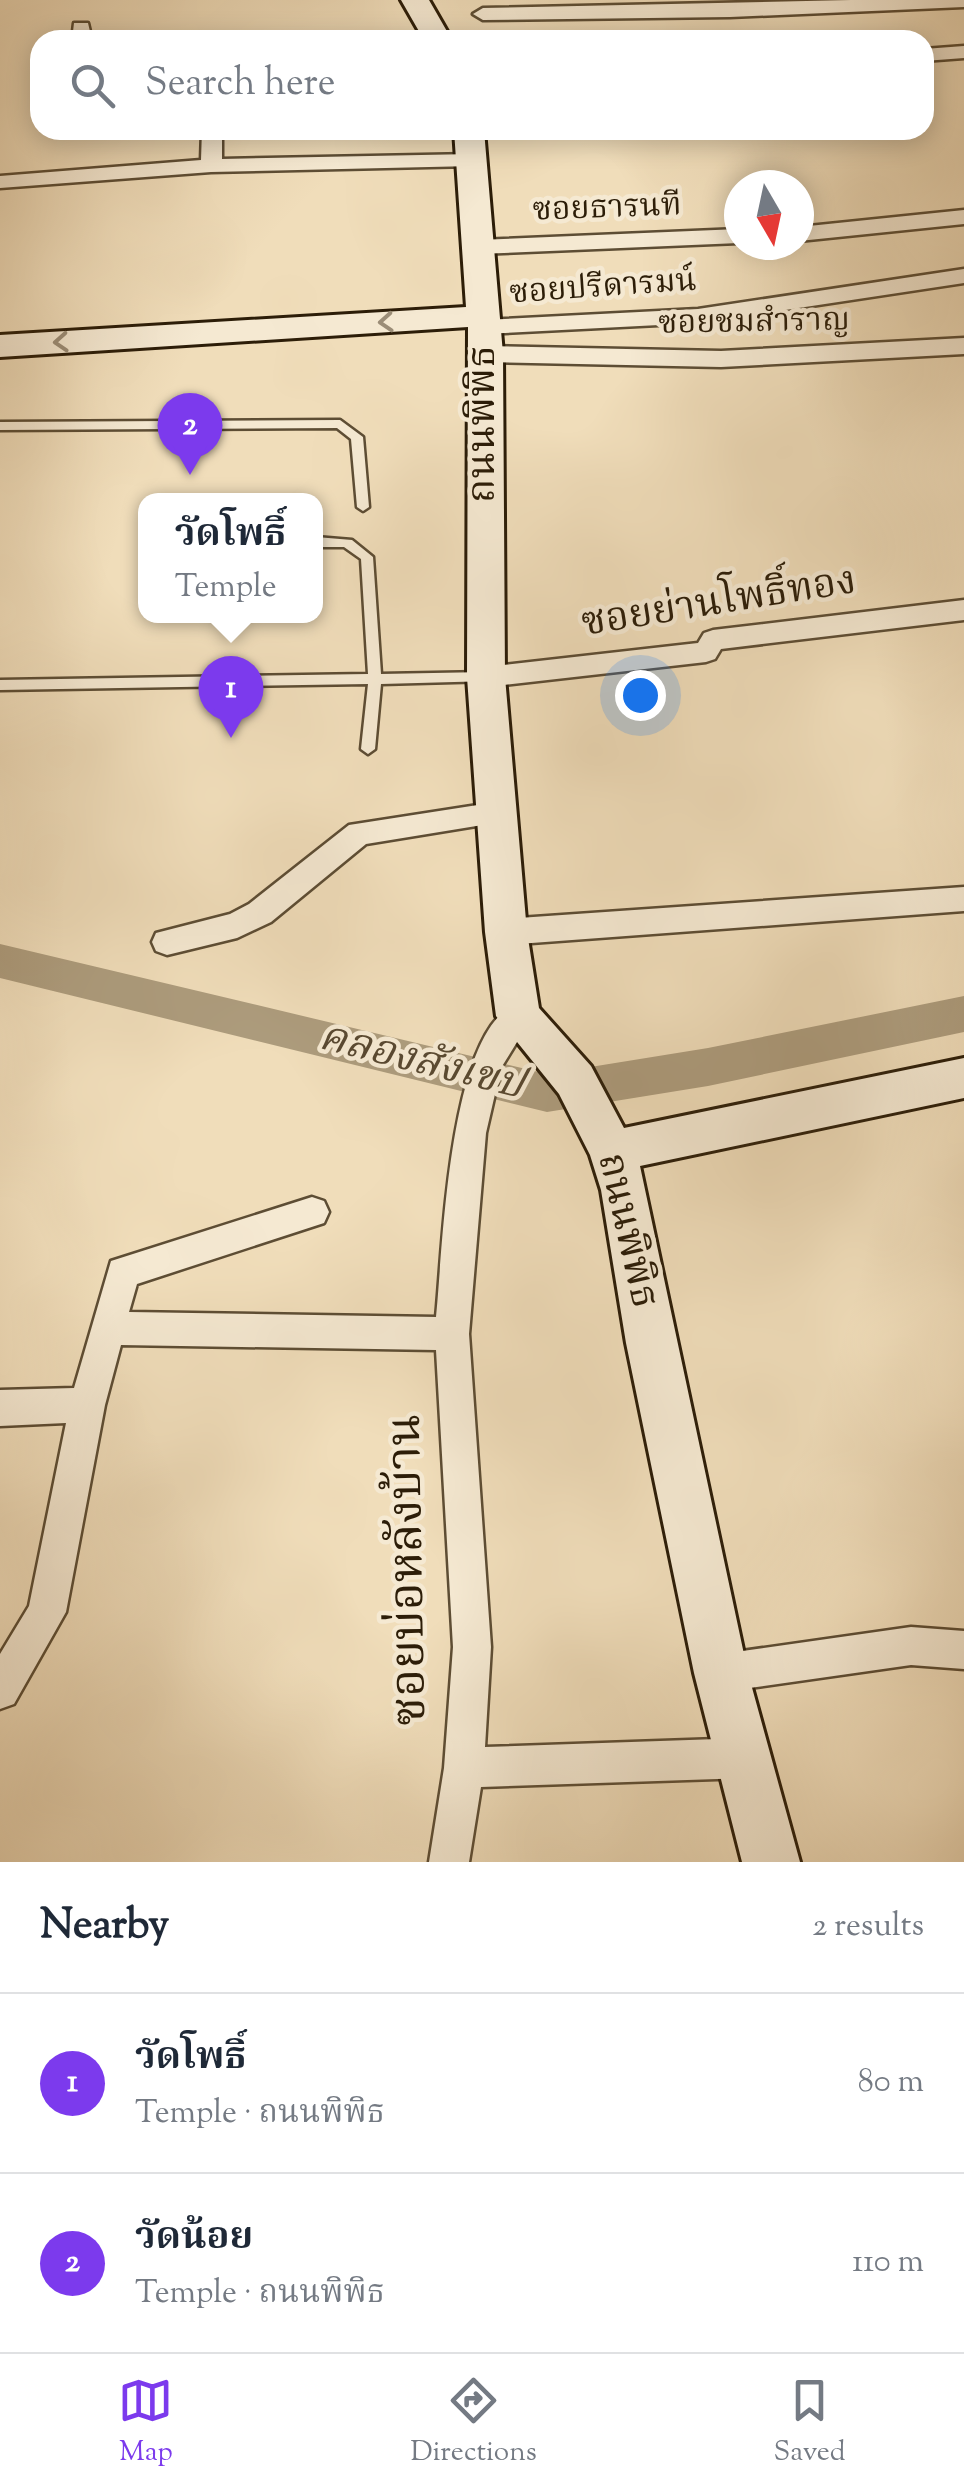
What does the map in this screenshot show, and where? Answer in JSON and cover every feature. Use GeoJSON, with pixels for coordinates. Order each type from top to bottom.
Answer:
{"type":"FeatureCollection","features":[{"type":"Feature","properties":{"kind":"street"},"geometry":{"type":"LineString","coordinates":[[415,0],[432,30]]}},
{"type":"Feature","properties":{"kind":"street"},"geometry":{"type":"LineString","coordinates":[[481,15],[730,12],[964,2]]}},
{"type":"Feature","properties":{"kind":"street"},"geometry":{"type":"LineString","coordinates":[[934,54],[964,52]]}},
{"type":"Feature","properties":{"kind":"street"},"geometry":{"type":"LineString","coordinates":[[212,140],[212,166]]}},
{"type":"Feature","properties":{"kind":"street"},"geometry":{"type":"LineString","coordinates":[[0,182],[471,145]]}},
{"type":"Feature","properties":{"kind":"street","name":"ถนนพิพิธ"},"geometry":{"type":"LineString","coordinates":[[471,145],[484,332],[486,677],[506,932],[518,1016],[575,1080],[612,1151],[624,1190],[651,1344],[721,1673],[747,1758],[771,1862]]}},
{"type":"Feature","properties":{"kind":"street"},"geometry":{"type":"LineString","coordinates":[[814,232],[964,216]]}},
{"type":"Feature","properties":{"kind":"street","name":"ซอยธารนที"},"geometry":{"type":"LineString","coordinates":[[478,247],[724,237]]}},
{"type":"Feature","properties":{"kind":"street","name":"ซอยปรีดารมน์"},"geometry":{"type":"LineString","coordinates":[[484,332],[698,316],[964,276]]}},
{"type":"Feature","properties":{"kind":"street"},"geometry":{"type":"LineString","coordinates":[[0,346],[484,332]]}},
{"type":"Feature","properties":{"kind":"street","name":"ซอยชมสำราญ"},"geometry":{"type":"LineString","coordinates":[[484,332],[721,358],[964,346]]}},
{"type":"Feature","properties":{"kind":"street","name":"ซอยย่านโพธิ์ทอง"},"geometry":{"type":"LineString","coordinates":[[486,677],[706,652],[713,640],[964,610]]}},
{"type":"Feature","properties":{"kind":"street"},"geometry":{"type":"LineString","coordinates":[[167,942],[237,925],[260,913],[359,833],[497,813]]}},
{"type":"Feature","properties":{"kind":"street"},"geometry":{"type":"LineString","coordinates":[[506,932],[964,899]]}},
{"type":"Feature","properties":{"kind":"street","name":"ซอยบ่อหลังบ้าน"},"geometry":{"type":"LineString","coordinates":[[449,1862],[464,1768],[472,1648],[452,1334],[470,1133],[486,1064],[518,1016]]}},
{"type":"Feature","properties":{"kind":"street"},"geometry":{"type":"LineString","coordinates":[[612,1151],[964,1078]]}},
{"type":"Feature","properties":{"kind":"street"},"geometry":{"type":"LineString","coordinates":[[0,1690],[47,1612],[87,1405],[124,1272],[312,1212]]}},
{"type":"Feature","properties":{"kind":"street"},"geometry":{"type":"LineString","coordinates":[[108,1328],[452,1334]]}},
{"type":"Feature","properties":{"kind":"street"},"geometry":{"type":"LineString","coordinates":[[0,1408],[87,1405]]}},
{"type":"Feature","properties":{"kind":"street"},"geometry":{"type":"LineString","coordinates":[[721,1673],[910,1646],[964,1650]]}},
{"type":"Feature","properties":{"kind":"street"},"geometry":{"type":"LineString","coordinates":[[464,1768],[747,1758]]}},
{"type":"Feature","properties":{"kind":"lane"},"geometry":{"type":"LineString","coordinates":[[0,426],[340,424],[357,437],[363,508]]}},
{"type":"Feature","properties":{"kind":"lane"},"geometry":{"type":"LineString","coordinates":[[323,542],[347,543],[367,557],[375,678],[368,748]]}},
{"type":"Feature","properties":{"kind":"lane"},"geometry":{"type":"LineString","coordinates":[[0,685],[486,677]]}},
{"type":"Feature","properties":{"kind":"waterway","name":"คลองสังเขป"},"geometry":{"type":"LineString","coordinates":[[0,961],[547,1093],[708,1067],[964,1014]]}},
{"type":"Feature","properties":{"kind":"place","name":"วัดน้อย"},"geometry":{"type":"Point","coordinates":[190,475]}},
{"type":"Feature","properties":{"kind":"place","name":"วัดโพธิ์"},"geometry":{"type":"Point","coordinates":[231,738]}}]}
